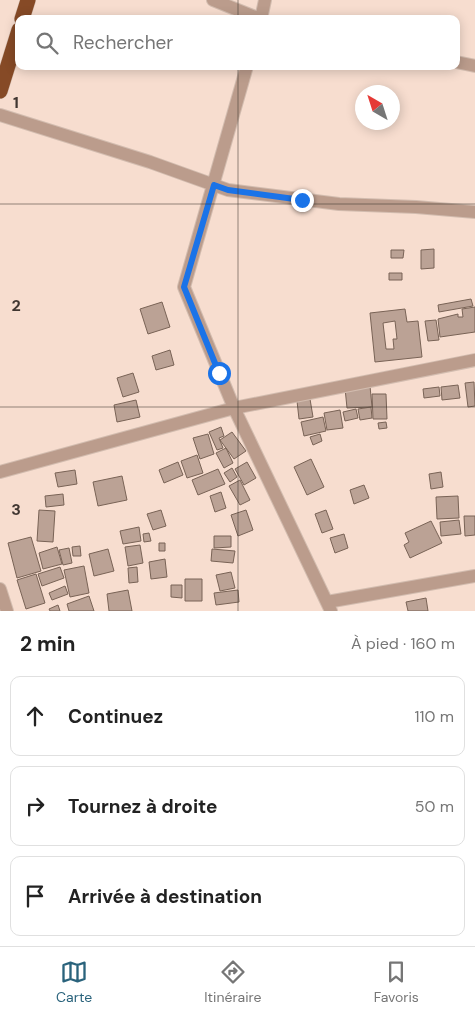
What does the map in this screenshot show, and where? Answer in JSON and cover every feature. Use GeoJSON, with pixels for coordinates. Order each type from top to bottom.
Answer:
{"type":"FeatureCollection","features":[{"type":"Feature","properties":{"kind":"highway"},"geometry":{"type":"LineString","coordinates":[[23,15],[28,0]]}},
{"type":"Feature","properties":{"kind":"highway"},"geometry":{"type":"LineString","coordinates":[[0,91],[15,43]]}},
{"type":"Feature","properties":{"kind":"street"},"geometry":{"type":"LineString","coordinates":[[213,0],[250,15]]}},
{"type":"Feature","properties":{"kind":"street"},"geometry":{"type":"LineString","coordinates":[[261,15],[265,0]]}},
{"type":"Feature","properties":{"kind":"street"},"geometry":{"type":"LineString","coordinates":[[460,63],[475,66]]}},
{"type":"Feature","properties":{"kind":"street"},"geometry":{"type":"LineString","coordinates":[[246,70],[184,287],[234,408],[329,606],[475,576]]}},
{"type":"Feature","properties":{"kind":"street"},"geometry":{"type":"LineString","coordinates":[[0,115],[150,162],[228,190],[339,204],[416,207],[475,212]]}},
{"type":"Feature","properties":{"kind":"street"},"geometry":{"type":"LineString","coordinates":[[0,472],[234,408],[475,360]]}},
{"type":"Feature","properties":{"kind":"street"},"geometry":{"type":"LineString","coordinates":[[0,589],[7,611]]}},
{"type":"Feature","properties":{"kind":"building"},"geometry":{"type":"Polygon","coordinates":[[[434,249],[434,268],[421,269],[421,250],[434,249]]]}},
{"type":"Feature","properties":{"kind":"building"},"geometry":{"type":"Polygon","coordinates":[[[391,250],[404,250],[403,258],[391,258],[391,250]]]}},
{"type":"Feature","properties":{"kind":"building"},"geometry":{"type":"Polygon","coordinates":[[[389,273],[402,273],[402,280],[389,280],[389,273]]]}},
{"type":"Feature","properties":{"kind":"building"},"geometry":{"type":"Polygon","coordinates":[[[471,299],[473,306],[439,312],[438,305],[471,299]]]}},
{"type":"Feature","properties":{"kind":"building"},"geometry":{"type":"Polygon","coordinates":[[[162,302],[170,327],[148,334],[140,309],[162,302]]]}},
{"type":"Feature","properties":{"kind":"building"},"geometry":{"type":"Polygon","coordinates":[[[475,307],[475,332],[440,337],[438,319],[458,314],[458,317],[463,317],[462,309],[475,307]]]}},
{"type":"Feature","properties":{"kind":"building"},"geometry":{"type":"Polygon","coordinates":[[[405,309],[407,322],[418,321],[422,357],[375,362],[370,313],[405,309]],[[395,321],[383,323],[386,349],[394,349],[393,339],[397,339],[395,321]]]}},
{"type":"Feature","properties":{"kind":"building"},"geometry":{"type":"Polygon","coordinates":[[[436,320],[439,340],[428,341],[425,321],[436,320]]]}},
{"type":"Feature","properties":{"kind":"building"},"geometry":{"type":"Polygon","coordinates":[[[170,350],[174,365],[156,370],[152,356],[170,350]]]}},
{"type":"Feature","properties":{"kind":"building"},"geometry":{"type":"Polygon","coordinates":[[[133,373],[139,392],[123,397],[117,378],[133,373]]]}},
{"type":"Feature","properties":{"kind":"building"},"geometry":{"type":"Polygon","coordinates":[[[474,382],[475,406],[468,407],[465,383],[474,382]]]}},
{"type":"Feature","properties":{"kind":"building"},"geometry":{"type":"Polygon","coordinates":[[[458,385],[460,398],[442,400],[441,387],[458,385]]]}},
{"type":"Feature","properties":{"kind":"building"},"geometry":{"type":"Polygon","coordinates":[[[370,386],[372,407],[347,408],[345,388],[370,386]]]}},
{"type":"Feature","properties":{"kind":"building"},"geometry":{"type":"Polygon","coordinates":[[[439,387],[440,396],[424,398],[423,389],[439,387]]]}},
{"type":"Feature","properties":{"kind":"building"},"geometry":{"type":"Polygon","coordinates":[[[372,394],[386,394],[387,419],[373,419],[372,394]]]}},
{"type":"Feature","properties":{"kind":"building"},"geometry":{"type":"Polygon","coordinates":[[[310,399],[313,417],[299,419],[297,401],[310,399]]]}},
{"type":"Feature","properties":{"kind":"building"},"geometry":{"type":"Polygon","coordinates":[[[136,400],[140,417],[117,422],[114,405],[136,400]]]}},
{"type":"Feature","properties":{"kind":"building"},"geometry":{"type":"Polygon","coordinates":[[[371,407],[372,418],[360,420],[358,409],[371,407]]]}},
{"type":"Feature","properties":{"kind":"building"},"geometry":{"type":"Polygon","coordinates":[[[356,409],[358,418],[345,421],[343,412],[356,409]]]}},
{"type":"Feature","properties":{"kind":"building"},"geometry":{"type":"Polygon","coordinates":[[[340,410],[343,428],[327,430],[324,413],[340,410]]]}},
{"type":"Feature","properties":{"kind":"building"},"geometry":{"type":"Polygon","coordinates":[[[323,417],[326,431],[304,436],[301,422],[323,417]]]}},
{"type":"Feature","properties":{"kind":"building"},"geometry":{"type":"Polygon","coordinates":[[[386,422],[387,428],[379,429],[378,423],[386,422]]]}},
{"type":"Feature","properties":{"kind":"building"},"geometry":{"type":"Polygon","coordinates":[[[221,427],[224,436],[219,438],[223,448],[217,450],[209,432],[221,427]]]}},
{"type":"Feature","properties":{"kind":"building"},"geometry":{"type":"Polygon","coordinates":[[[232,432],[246,451],[234,459],[220,440],[232,432]]]}},
{"type":"Feature","properties":{"kind":"building"},"geometry":{"type":"Polygon","coordinates":[[[208,434],[214,454],[200,459],[193,438],[208,434]]]}},
{"type":"Feature","properties":{"kind":"building"},"geometry":{"type":"Polygon","coordinates":[[[320,434],[322,441],[313,445],[310,437],[320,434]]]}},
{"type":"Feature","properties":{"kind":"building"},"geometry":{"type":"Polygon","coordinates":[[[226,448],[233,463],[224,468],[216,453],[226,448]]]}},
{"type":"Feature","properties":{"kind":"building"},"geometry":{"type":"Polygon","coordinates":[[[197,455],[203,473],[187,478],[181,461],[197,455]]]}},
{"type":"Feature","properties":{"kind":"building"},"geometry":{"type":"Polygon","coordinates":[[[311,459],[324,487],[307,495],[294,467],[311,459]]]}},
{"type":"Feature","properties":{"kind":"building"},"geometry":{"type":"Polygon","coordinates":[[[178,462],[183,475],[164,483],[159,470],[178,462]]]}},
{"type":"Feature","properties":{"kind":"building"},"geometry":{"type":"Polygon","coordinates":[[[247,462],[256,478],[244,485],[235,469],[247,462]]]}},
{"type":"Feature","properties":{"kind":"building"},"geometry":{"type":"Polygon","coordinates":[[[232,468],[237,477],[230,482],[224,473],[232,468]]]}},
{"type":"Feature","properties":{"kind":"building"},"geometry":{"type":"Polygon","coordinates":[[[218,469],[225,484],[198,495],[192,480],[218,469]]]}},
{"type":"Feature","properties":{"kind":"building"},"geometry":{"type":"Polygon","coordinates":[[[75,470],[77,484],[58,487],[55,473],[75,470]]]}},
{"type":"Feature","properties":{"kind":"building"},"geometry":{"type":"Polygon","coordinates":[[[441,472],[443,487],[431,489],[429,474],[441,472]]]}},
{"type":"Feature","properties":{"kind":"building"},"geometry":{"type":"Polygon","coordinates":[[[122,476],[127,500],[98,506],[93,482],[122,476]]]}},
{"type":"Feature","properties":{"kind":"building"},"geometry":{"type":"Polygon","coordinates":[[[240,480],[250,500],[240,505],[229,486],[240,480]]]}},
{"type":"Feature","properties":{"kind":"building"},"geometry":{"type":"Polygon","coordinates":[[[364,485],[369,498],[354,504],[350,490],[364,485]]]}},
{"type":"Feature","properties":{"kind":"building"},"geometry":{"type":"Polygon","coordinates":[[[221,492],[226,508],[215,512],[210,496],[221,492]]]}},
{"type":"Feature","properties":{"kind":"building"},"geometry":{"type":"Polygon","coordinates":[[[63,494],[64,505],[46,507],[45,496],[63,494]]]}},
{"type":"Feature","properties":{"kind":"building"},"geometry":{"type":"Polygon","coordinates":[[[458,496],[459,518],[437,519],[436,497],[458,496]]]}},
{"type":"Feature","properties":{"kind":"building"},"geometry":{"type":"Polygon","coordinates":[[[39,510],[55,511],[53,542],[37,541],[39,510]]]}},
{"type":"Feature","properties":{"kind":"building"},"geometry":{"type":"Polygon","coordinates":[[[161,510],[166,526],[153,530],[147,514],[161,510]]]}},
{"type":"Feature","properties":{"kind":"building"},"geometry":{"type":"Polygon","coordinates":[[[246,510],[253,530],[238,536],[231,515],[246,510]]]}},
{"type":"Feature","properties":{"kind":"building"},"geometry":{"type":"Polygon","coordinates":[[[326,510],[333,529],[322,533],[315,514],[326,510]]]}},
{"type":"Feature","properties":{"kind":"building"},"geometry":{"type":"Polygon","coordinates":[[[464,516],[475,516],[475,535],[465,536],[464,516]]]}},
{"type":"Feature","properties":{"kind":"building"},"geometry":{"type":"Polygon","coordinates":[[[459,520],[461,534],[441,536],[440,522],[459,520]]]}},
{"type":"Feature","properties":{"kind":"building"},"geometry":{"type":"Polygon","coordinates":[[[431,521],[442,543],[410,558],[404,545],[409,542],[405,533],[431,521]]]}},
{"type":"Feature","properties":{"kind":"building"},"geometry":{"type":"Polygon","coordinates":[[[139,527],[141,541],[123,544],[120,531],[139,527]]]}},
{"type":"Feature","properties":{"kind":"building"},"geometry":{"type":"Polygon","coordinates":[[[149,533],[151,541],[144,542],[143,534],[149,533]]]}},
{"type":"Feature","properties":{"kind":"building"},"geometry":{"type":"Polygon","coordinates":[[[344,534],[348,548],[335,553],[330,538],[344,534]]]}},
{"type":"Feature","properties":{"kind":"building"},"geometry":{"type":"Polygon","coordinates":[[[214,536],[231,536],[231,547],[214,548],[214,536]]]}},
{"type":"Feature","properties":{"kind":"building"},"geometry":{"type":"Polygon","coordinates":[[[31,537],[41,571],[17,578],[8,543],[31,537]]]}},
{"type":"Feature","properties":{"kind":"building"},"geometry":{"type":"Polygon","coordinates":[[[159,543],[165,543],[165,551],[159,551],[159,543]]]}},
{"type":"Feature","properties":{"kind":"building"},"geometry":{"type":"Polygon","coordinates":[[[140,545],[143,563],[128,566],[125,547],[140,545]]]}},
{"type":"Feature","properties":{"kind":"building"},"geometry":{"type":"Polygon","coordinates":[[[80,546],[81,556],[73,556],[72,547],[80,546]]]}},
{"type":"Feature","properties":{"kind":"building"},"geometry":{"type":"Polygon","coordinates":[[[57,547],[62,564],[43,569],[39,553],[57,547]]]}},
{"type":"Feature","properties":{"kind":"building"},"geometry":{"type":"Polygon","coordinates":[[[69,548],[72,563],[63,565],[59,550],[69,548]]]}},
{"type":"Feature","properties":{"kind":"building"},"geometry":{"type":"Polygon","coordinates":[[[108,549],[114,571],[94,576],[89,554],[108,549]]]}},
{"type":"Feature","properties":{"kind":"building"},"geometry":{"type":"Polygon","coordinates":[[[212,549],[235,551],[233,563],[211,561],[212,549]]]}},
{"type":"Feature","properties":{"kind":"building"},"geometry":{"type":"Polygon","coordinates":[[[165,559],[167,577],[151,579],[149,562],[165,559]]]}},
{"type":"Feature","properties":{"kind":"building"},"geometry":{"type":"Polygon","coordinates":[[[84,566],[89,593],[70,597],[64,570],[84,566]]]}},
{"type":"Feature","properties":{"kind":"building"},"geometry":{"type":"Polygon","coordinates":[[[60,567],[64,578],[42,586],[38,574],[60,567]]]}},
{"type":"Feature","properties":{"kind":"building"},"geometry":{"type":"Polygon","coordinates":[[[137,567],[138,582],[129,583],[128,568],[137,567]]]}},
{"type":"Feature","properties":{"kind":"building"},"geometry":{"type":"Polygon","coordinates":[[[231,572],[235,588],[220,591],[216,575],[231,572]]]}},
{"type":"Feature","properties":{"kind":"building"},"geometry":{"type":"Polygon","coordinates":[[[36,574],[45,603],[26,609],[17,580],[36,574]]]}},
{"type":"Feature","properties":{"kind":"building"},"geometry":{"type":"Polygon","coordinates":[[[185,579],[202,579],[202,601],[185,601],[185,579]]]}},
{"type":"Feature","properties":{"kind":"building"},"geometry":{"type":"Polygon","coordinates":[[[171,585],[182,585],[182,598],[171,597],[171,585]]]}},
{"type":"Feature","properties":{"kind":"building"},"geometry":{"type":"Polygon","coordinates":[[[65,586],[68,594],[52,600],[49,593],[65,586]]]}},
{"type":"Feature","properties":{"kind":"building"},"geometry":{"type":"Polygon","coordinates":[[[128,590],[132,611],[109,611],[107,594],[128,590]]]}},
{"type":"Feature","properties":{"kind":"building"},"geometry":{"type":"Polygon","coordinates":[[[238,590],[239,602],[216,605],[214,593],[238,590]]]}},
{"type":"Feature","properties":{"kind":"building"},"geometry":{"type":"Polygon","coordinates":[[[89,596],[94,611],[69,611],[67,604],[89,596]]]}},
{"type":"Feature","properties":{"kind":"building"},"geometry":{"type":"Polygon","coordinates":[[[426,598],[428,611],[408,611],[406,602],[426,598]]]}},
{"type":"Feature","properties":{"kind":"building"},"geometry":{"type":"Polygon","coordinates":[[[58,605],[60,611],[50,611],[49,609],[58,605]]]}},
{"type":"Feature","properties":{"kind":"route"},"geometry":{"type":"LineString","coordinates":[[219,373],[184,287],[214,185],[228,190],[302,200]]}}]}
